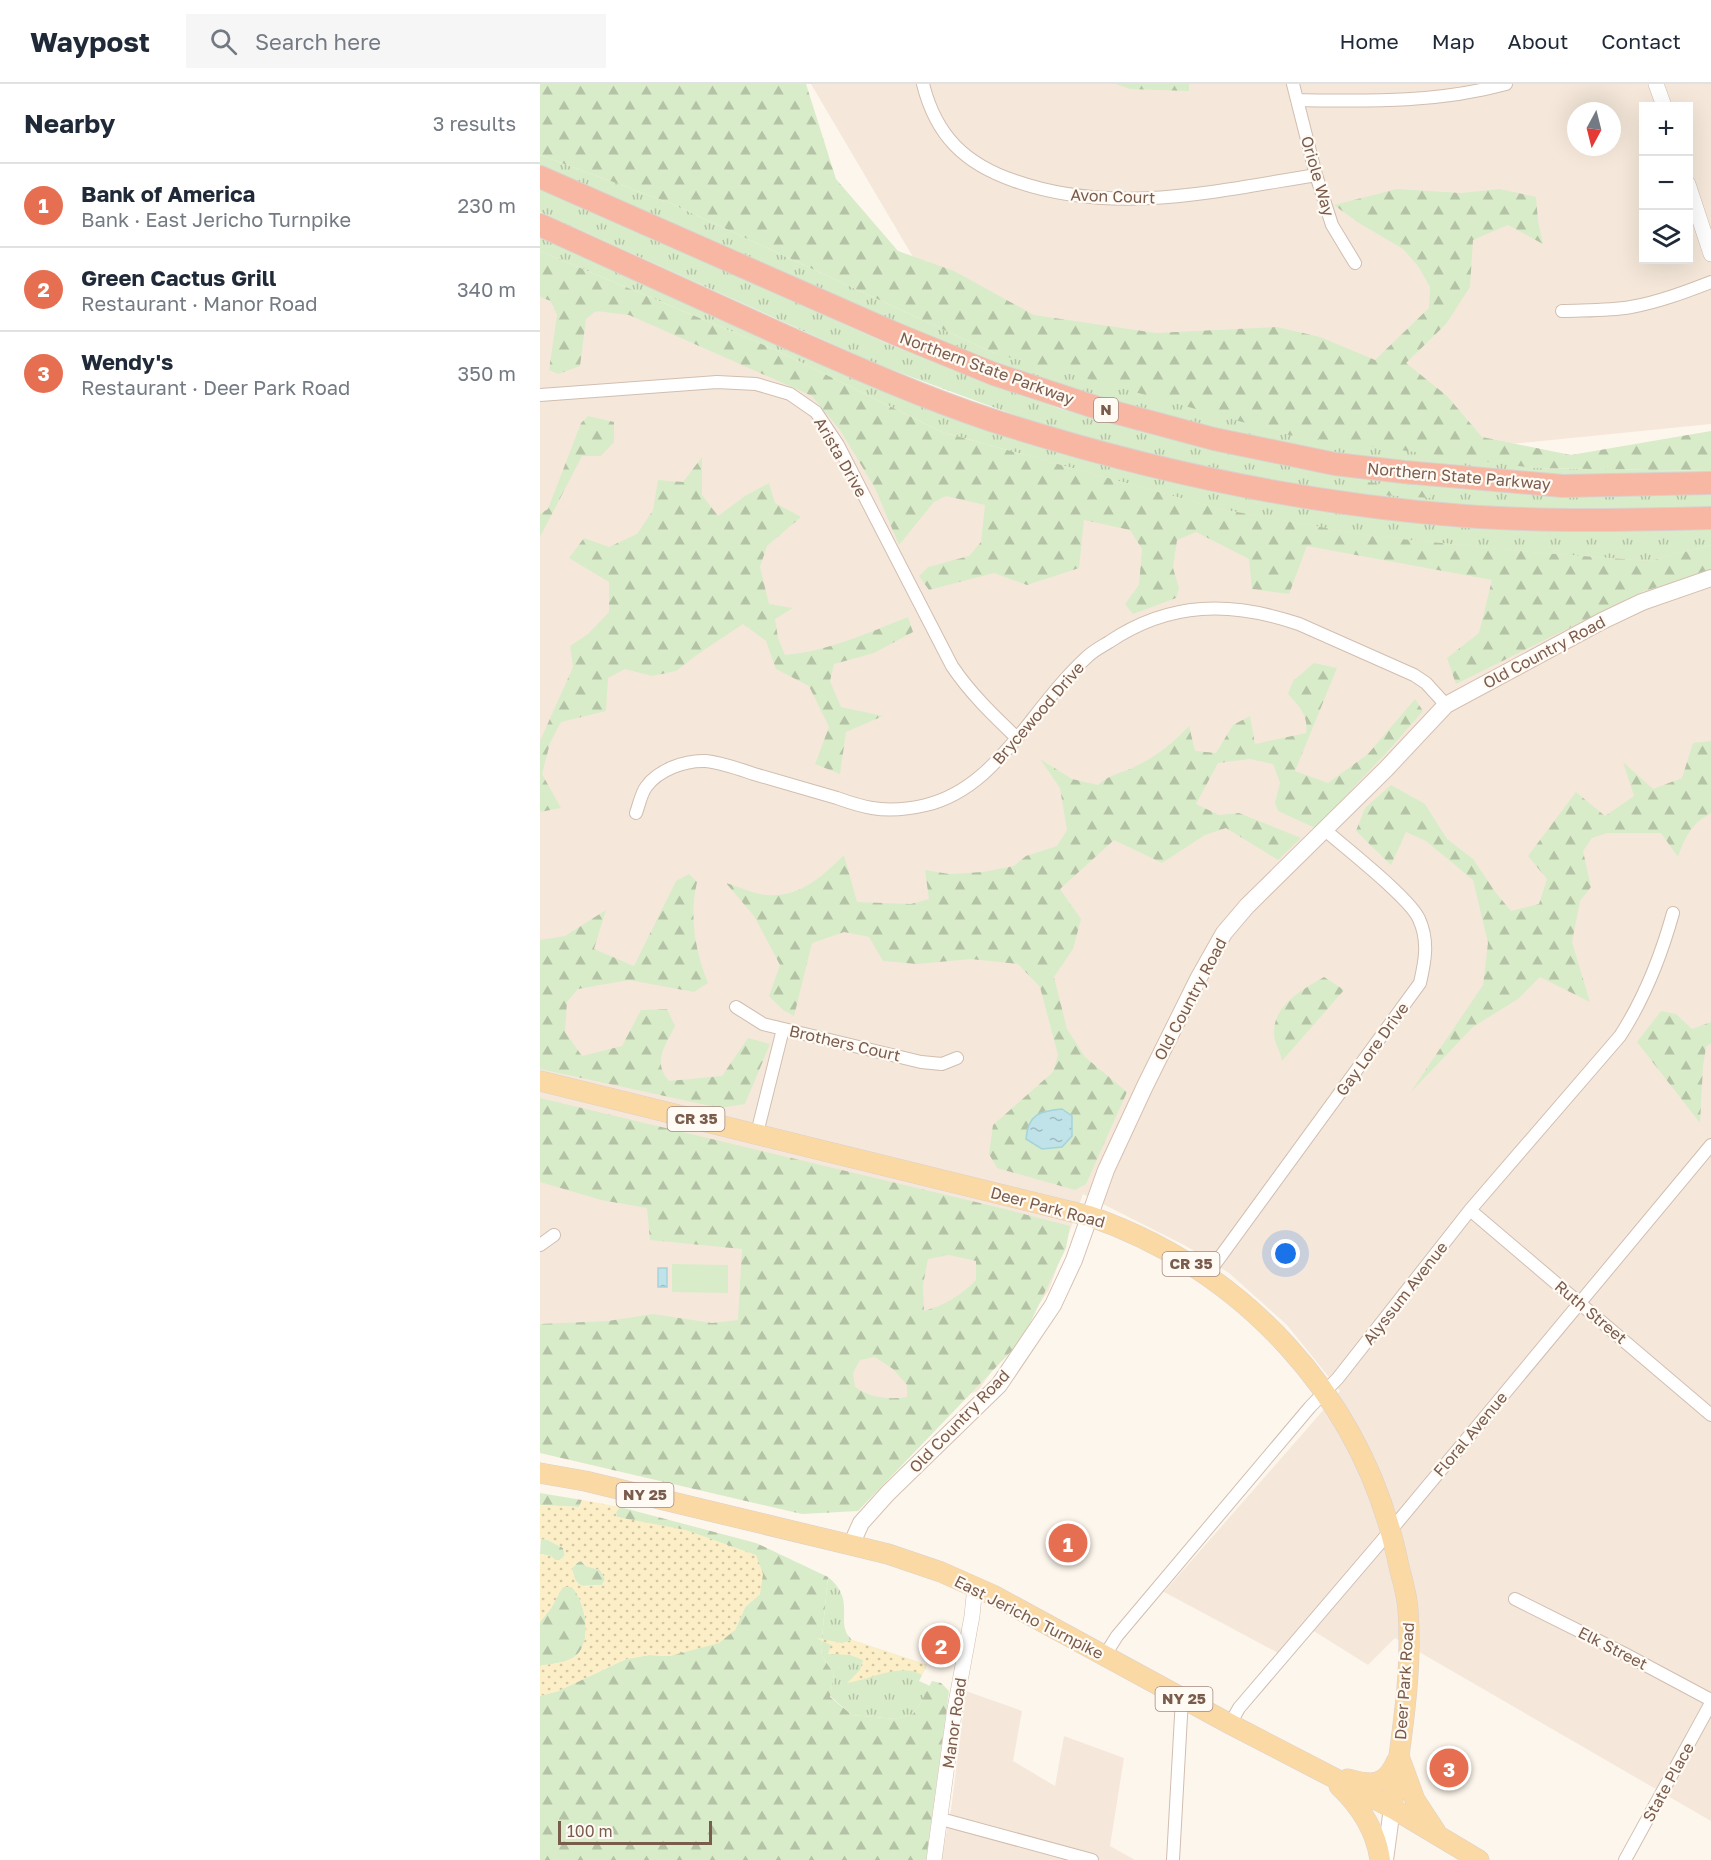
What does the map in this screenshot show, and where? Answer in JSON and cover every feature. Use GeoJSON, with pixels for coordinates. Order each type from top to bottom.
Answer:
{"type":"FeatureCollection","features":[{"type":"Feature","properties":{"kind":"highway","name":"Northern State Parkway"},"geometry":{"type":"LineString","coordinates":[[540,177],[896,334],[994,374],[1095,407],[1214,439],[1335,464],[1415,473],[1563,486],[1711,483]]}},
{"type":"Feature","properties":{"kind":"highway"},"geometry":{"type":"LineString","coordinates":[[540,225],[884,381],[989,419],[1127,460],[1207,480],[1375,508],[1492,517],[1611,520],[1711,518]]}},
{"type":"Feature","properties":{"kind":"main road","name":"Old Country Road"},"geometry":{"type":"LineString","coordinates":[[851,1545],[861,1523],[888,1493],[999,1385],[1053,1305],[1065,1282],[1106,1170],[1198,979],[1224,933],[1266,886],[1386,769],[1446,705],[1602,621],[1642,602],[1711,578]]}},
{"type":"Feature","properties":{"kind":"main road","name":"Deer Park Road"},"geometry":{"type":"LineString","coordinates":[[540,1081],[1089,1216],[1172,1252],[1207,1275],[1278,1335],[1325,1391],[1360,1451],[1391,1530],[1408,1607],[1410,1645],[1392,1808]]}},
{"type":"Feature","properties":{"kind":"main road","name":"East Jericho Turnpike"},"geometry":{"type":"LineString","coordinates":[[540,1473],[585,1481],[888,1554],[975,1586],[1230,1724],[1392,1808],[1479,1860]]}},
{"type":"Feature","properties":{"kind":"main road"},"geometry":{"type":"LineString","coordinates":[[1326,1773],[1358,1782],[1377,1783],[1392,1771],[1399,1755]]}},
{"type":"Feature","properties":{"kind":"main road"},"geometry":{"type":"LineString","coordinates":[[1399,1755],[1415,1800],[1439,1836]]}},
{"type":"Feature","properties":{"kind":"main road"},"geometry":{"type":"LineString","coordinates":[[1326,1773],[1351,1798],[1366,1820],[1375,1839],[1380,1860]]}},
{"type":"Feature","properties":{"kind":"main road","name":"CR 35"},"geometry":{"type":"LineString","coordinates":[[1385,1860],[1392,1808]]}},
{"type":"Feature","properties":{"kind":"street","name":"Avon Court"},"geometry":{"type":"LineString","coordinates":[[923,84],[930,108],[946,137],[969,159],[1000,176],[1034,188],[1068,196],[1103,199],[1167,197],[1211,193],[1316,175]]}},
{"type":"Feature","properties":{"kind":"street","name":"Oriole Way"},"geometry":{"type":"LineString","coordinates":[[1293,84],[1316,175],[1332,225],[1355,262]]}},
{"type":"Feature","properties":{"kind":"street"},"geometry":{"type":"LineString","coordinates":[[1297,100],[1418,100],[1506,84]]}},
{"type":"Feature","properties":{"kind":"street"},"geometry":{"type":"LineString","coordinates":[[1656,84],[1663,102]]}},
{"type":"Feature","properties":{"kind":"street"},"geometry":{"type":"LineString","coordinates":[[1693,197],[1711,254]]}},
{"type":"Feature","properties":{"kind":"street"},"geometry":{"type":"LineString","coordinates":[[1562,311],[1632,307],[1711,282]]}},
{"type":"Feature","properties":{"kind":"street","name":"Arista Drive"},"geometry":{"type":"LineString","coordinates":[[540,394],[717,382],[756,384],[790,394],[816,412],[838,445],[952,666],[965,686],[1017,738]]}},
{"type":"Feature","properties":{"kind":"street","name":"Brycewood Drive"},"geometry":{"type":"LineString","coordinates":[[636,813],[645,788],[660,774],[680,764],[705,761],[872,808],[899,810],[926,805],[953,796],[975,782],[995,764],[1064,679],[1088,656],[1147,620],[1175,612],[1200,609],[1250,611],[1299,624],[1414,675],[1426,683],[1446,705]]}},
{"type":"Feature","properties":{"kind":"street","name":"Gay Lore Drive"},"geometry":{"type":"LineString","coordinates":[[1207,1275],[1420,983],[1425,958],[1425,936],[1419,917],[1404,899],[1324,829]]}},
{"type":"Feature","properties":{"kind":"street","name":"Alyssum Avenue"},"geometry":{"type":"LineString","coordinates":[[1105,1655],[1124,1628],[1338,1378],[1470,1210],[1620,1036],[1635,1013],[1673,913]]}},
{"type":"Feature","properties":{"kind":"street","name":"Brothers Court"},"geometry":{"type":"LineString","coordinates":[[736,1006],[762,1024],[921,1062],[942,1064],[957,1058]]}},
{"type":"Feature","properties":{"kind":"street"},"geometry":{"type":"LineString","coordinates":[[757,1133],[783,1029]]}},
{"type":"Feature","properties":{"kind":"street","name":"Floral Avenue"},"geometry":{"type":"LineString","coordinates":[[1230,1724],[1239,1708],[1391,1530],[1711,1145]]}},
{"type":"Feature","properties":{"kind":"street","name":"Ruth Street"},"geometry":{"type":"LineString","coordinates":[[1470,1210],[1711,1415]]}},
{"type":"Feature","properties":{"kind":"street"},"geometry":{"type":"LineString","coordinates":[[540,1245],[554,1235]]}},
{"type":"Feature","properties":{"kind":"street","name":"Manor Road"},"geometry":{"type":"LineString","coordinates":[[934,1860],[954,1714],[972,1616],[975,1586]]}},
{"type":"Feature","properties":{"kind":"street","name":"Elk Street"},"geometry":{"type":"LineString","coordinates":[[1515,1599],[1623,1653],[1711,1702]]}},
{"type":"Feature","properties":{"kind":"street"},"geometry":{"type":"LineString","coordinates":[[1173,1860],[1182,1698]]}},
{"type":"Feature","properties":{"kind":"street","name":"State Place"},"geometry":{"type":"LineString","coordinates":[[1625,1860],[1711,1702]]}},
{"type":"Feature","properties":{"kind":"street"},"geometry":{"type":"LineString","coordinates":[[941,1819],[1092,1860]]}},
{"type":"Feature","properties":{"kind":"shaded area"},"geometry":{"type":"Polygon","coordinates":[[[811,84],[1711,84],[1711,424],[1450,450],[1122,359],[933,291],[811,84]]]}},
{"type":"Feature","properties":{"kind":"shaded area"},"geometry":{"type":"Polygon","coordinates":[[[540,262],[955,445],[1711,551],[1711,1821],[1395,1638],[1368,1665],[1304,1625],[1278,1653],[1164,1592],[1340,1391],[1287,1325],[1229,1273],[1186,1246],[1083,1194],[1049,1290],[978,1391],[904,1417],[540,1332],[540,262]]]}},
{"type":"Feature","properties":{"kind":"shaded area"},"geometry":{"type":"Polygon","coordinates":[[[966,1691],[1022,1711],[1013,1761],[1055,1786],[1064,1736],[1124,1758],[1110,1846],[1135,1860],[941,1860],[951,1810],[966,1691]]]}},
{"type":"Feature","properties":{"kind":"green space"},"geometry":{"type":"Polygon","coordinates":[[[540,84],[806,84],[836,179],[898,251],[954,271],[1034,315],[1156,333],[1277,327],[1320,337],[1375,360],[1429,308],[1430,287],[1418,266],[1403,249],[1334,205],[1397,189],[1461,193],[1500,189],[1536,197],[1543,244],[1508,225],[1473,240],[1470,287],[1446,324],[1406,363],[1447,396],[1482,437],[1571,455],[1711,431],[1711,471],[1534,468],[1289,435],[994,353],[670,203],[540,155],[540,84]]]}},
{"type":"Feature","properties":{"kind":"green space"},"geometry":{"type":"Polygon","coordinates":[[[1116,84],[1189,84],[1189,91],[1130,89],[1116,84]]]}},
{"type":"Feature","properties":{"kind":"green space"},"geometry":{"type":"Polygon","coordinates":[[[540,155],[670,203],[994,353],[1534,468],[1711,471],[1711,475],[1545,477],[1310,451],[1208,429],[1069,391],[958,352],[540,166],[540,155]]]}},
{"type":"Feature","properties":{"kind":"green space"},"geometry":{"type":"Polygon","coordinates":[[[540,186],[888,344],[1061,409],[1247,454],[1711,489],[1711,509],[1667,512],[1413,506],[1244,480],[1058,431],[879,365],[540,212],[540,186]]]}},
{"type":"Feature","properties":{"kind":"green space"},"geometry":{"type":"Polygon","coordinates":[[[540,231],[863,381],[1275,502],[1711,523],[1711,545],[1650,561],[1371,536],[1220,509],[942,432],[776,350],[540,251],[540,231]]]}},
{"type":"Feature","properties":{"kind":"green space"},"geometry":{"type":"Polygon","coordinates":[[[540,251],[776,350],[942,432],[1220,509],[1371,536],[1650,561],[1711,545],[1711,572],[1644,591],[1456,684],[1447,658],[1479,633],[1492,580],[1307,546],[1289,594],[1252,589],[1249,559],[1196,532],[1177,540],[1173,568],[1179,588],[1176,598],[1133,614],[1125,604],[1139,585],[1142,549],[1130,530],[1084,520],[1079,568],[1027,585],[994,573],[929,590],[919,576],[928,567],[969,556],[981,542],[985,505],[946,496],[934,502],[899,545],[875,488],[840,430],[812,396],[629,315],[596,311],[586,319],[580,366],[558,374],[549,370],[557,315],[551,301],[540,297],[540,251]]]}},
{"type":"Feature","properties":{"kind":"green space"},"geometry":{"type":"Polygon","coordinates":[[[588,416],[614,422],[614,442],[601,456],[582,456],[540,537],[540,514],[548,509],[581,423],[588,416]]]}},
{"type":"Feature","properties":{"kind":"green space"},"geometry":{"type":"Polygon","coordinates":[[[702,457],[702,495],[718,516],[745,496],[769,483],[775,503],[801,517],[767,546],[760,567],[769,604],[793,608],[775,619],[778,638],[785,655],[817,650],[908,617],[913,632],[874,653],[834,664],[830,681],[841,707],[883,716],[846,732],[840,774],[815,764],[829,727],[809,686],[776,669],[766,641],[743,624],[676,671],[652,676],[625,669],[608,678],[606,711],[561,722],[550,743],[542,774],[561,808],[540,812],[540,741],[573,667],[570,646],[588,634],[609,612],[609,582],[569,558],[584,538],[609,547],[637,534],[653,510],[658,480],[683,482],[702,457]]]}},
{"type":"Feature","properties":{"kind":"green space"},"geometry":{"type":"Polygon","coordinates":[[[1355,480],[1430,492],[1431,498],[1366,494],[1346,488],[1345,483],[1355,480]]]}},
{"type":"Feature","properties":{"kind":"green space"},"geometry":{"type":"Polygon","coordinates":[[[1314,663],[1337,668],[1295,771],[1328,783],[1368,754],[1415,699],[1423,711],[1315,828],[1278,811],[1275,803],[1280,783],[1273,764],[1250,759],[1218,763],[1196,804],[1219,815],[1239,813],[1301,838],[1278,860],[1226,828],[1205,835],[1162,863],[1114,840],[1060,889],[1081,919],[1073,949],[1054,977],[1067,1029],[1085,1057],[1127,1092],[1086,1184],[1075,1190],[997,1168],[989,1154],[993,1125],[1053,1072],[1058,1055],[1040,987],[1018,964],[971,959],[917,964],[883,961],[869,937],[844,932],[812,943],[794,1016],[783,1010],[769,996],[780,965],[754,916],[726,883],[762,894],[790,893],[819,878],[844,855],[857,902],[911,904],[929,899],[925,870],[949,874],[983,872],[1014,866],[1026,856],[1057,846],[1067,830],[1060,788],[1040,759],[1072,779],[1098,785],[1107,778],[1151,758],[1189,726],[1195,751],[1216,753],[1233,725],[1250,716],[1255,744],[1306,733],[1305,716],[1288,694],[1293,681],[1314,663]]]}},
{"type":"Feature","properties":{"kind":"green space"},"geometry":{"type":"Polygon","coordinates":[[[1711,741],[1711,813],[1690,831],[1678,857],[1661,833],[1607,833],[1592,838],[1583,851],[1591,887],[1580,901],[1572,942],[1590,1002],[1540,977],[1518,999],[1473,1027],[1410,1093],[1483,985],[1488,943],[1473,880],[1426,841],[1406,832],[1391,865],[1356,831],[1365,808],[1391,785],[1425,804],[1447,839],[1473,859],[1511,911],[1539,904],[1547,879],[1528,856],[1576,792],[1605,816],[1634,796],[1623,762],[1653,789],[1682,778],[1693,743],[1711,741]]]}},
{"type":"Feature","properties":{"kind":"green space"},"geometry":{"type":"Polygon","coordinates":[[[689,874],[697,882],[694,908],[695,933],[708,983],[694,992],[629,980],[578,989],[567,1002],[565,1032],[582,1056],[622,1046],[641,1010],[667,1009],[675,1026],[664,1047],[661,1067],[669,1081],[722,1076],[748,1038],[770,1044],[745,1104],[720,1108],[540,1069],[540,940],[565,936],[606,910],[594,949],[634,966],[676,881],[689,874]]]}},
{"type":"Feature","properties":{"kind":"green space"},"geometry":{"type":"Polygon","coordinates":[[[1324,977],[1344,990],[1282,1061],[1274,1034],[1278,1015],[1290,1000],[1324,977]]]}},
{"type":"Feature","properties":{"kind":"green space"},"geometry":{"type":"Polygon","coordinates":[[[1661,1011],[1676,1014],[1692,1029],[1711,1022],[1711,1043],[1706,1047],[1703,1066],[1700,1123],[1637,1042],[1661,1011]]]}},
{"type":"Feature","properties":{"kind":"green space"},"geometry":{"type":"Polygon","coordinates":[[[540,1098],[1070,1226],[1066,1248],[1022,1340],[858,1511],[802,1514],[540,1453],[540,1324],[608,1321],[653,1314],[712,1323],[738,1320],[742,1249],[650,1240],[647,1208],[601,1200],[540,1182],[540,1098]],[[949,1255],[928,1259],[923,1285],[924,1311],[952,1299],[976,1280],[976,1261],[949,1255]],[[875,1357],[860,1360],[853,1373],[855,1387],[867,1394],[880,1397],[907,1397],[907,1385],[893,1369],[875,1357]]]}},
{"type":"Feature","properties":{"kind":"green space"},"geometry":{"type":"Polygon","coordinates":[[[672,1264],[728,1265],[728,1293],[672,1292],[672,1264]]]}},
{"type":"Feature","properties":{"kind":"green space"},"geometry":{"type":"Polygon","coordinates":[[[540,1493],[582,1500],[579,1507],[540,1505],[540,1493]]]}},
{"type":"Feature","properties":{"kind":"green space"},"geometry":{"type":"Polygon","coordinates":[[[620,1507],[756,1543],[828,1577],[822,1656],[834,1674],[830,1697],[852,1715],[896,1719],[913,1714],[932,1681],[941,1683],[949,1691],[926,1860],[540,1860],[540,1696],[558,1691],[626,1659],[649,1655],[670,1656],[735,1630],[745,1607],[760,1594],[634,1521],[617,1517],[616,1512],[620,1507]]]}},
{"type":"Feature","properties":{"kind":"green space"},"geometry":{"type":"Polygon","coordinates":[[[541,1539],[563,1548],[565,1555],[560,1560],[555,1560],[551,1556],[540,1554],[541,1539]]]}},
{"type":"Feature","properties":{"kind":"green space"},"geometry":{"type":"Polygon","coordinates":[[[581,1561],[586,1566],[600,1570],[605,1579],[602,1585],[581,1586],[577,1582],[572,1568],[581,1561]]]}},
{"type":"Feature","properties":{"kind":"green space"},"geometry":{"type":"Polygon","coordinates":[[[828,1577],[842,1595],[844,1626],[852,1640],[927,1665],[919,1681],[930,1686],[913,1714],[896,1719],[852,1715],[830,1696],[834,1674],[822,1656],[821,1647],[828,1577]]]}},
{"type":"Feature","properties":{"kind":"green space"},"geometry":{"type":"Polygon","coordinates":[[[562,1587],[572,1587],[581,1603],[586,1623],[584,1644],[573,1658],[540,1666],[540,1622],[551,1608],[562,1587]]]}},
{"type":"Feature","properties":{"kind":"sand"},"geometry":{"type":"Polygon","coordinates":[[[582,1500],[620,1507],[616,1512],[617,1517],[686,1530],[756,1555],[763,1574],[760,1594],[745,1607],[735,1630],[719,1643],[670,1656],[649,1655],[626,1659],[558,1691],[540,1696],[540,1666],[573,1658],[580,1652],[584,1644],[586,1623],[581,1603],[572,1587],[563,1587],[540,1622],[540,1554],[551,1556],[555,1560],[560,1560],[565,1555],[563,1548],[548,1540],[540,1539],[540,1505],[579,1507],[582,1500]],[[581,1561],[572,1568],[579,1584],[602,1585],[605,1579],[600,1570],[586,1566],[581,1561]]]}},
{"type":"Feature","properties":{"kind":"sand"},"geometry":{"type":"Polygon","coordinates":[[[816,1638],[842,1643],[852,1640],[927,1665],[922,1675],[914,1671],[895,1671],[847,1683],[860,1670],[863,1660],[850,1655],[828,1654],[831,1645],[816,1638]]]}},
{"type":"Feature","properties":{"kind":"water"},"geometry":{"type":"Polygon","coordinates":[[[1062,1109],[1072,1116],[1072,1136],[1062,1147],[1042,1149],[1026,1139],[1029,1124],[1036,1115],[1062,1109]]]}},
{"type":"Feature","properties":{"kind":"water"},"geometry":{"type":"Polygon","coordinates":[[[658,1268],[667,1268],[667,1287],[658,1287],[658,1268]]]}},
{"type":"Feature","properties":{"kind":"place","name":"Bank of America"},"geometry":{"type":"Point","coordinates":[1068,1543]}},
{"type":"Feature","properties":{"kind":"place","name":"Green Cactus Grill"},"geometry":{"type":"Point","coordinates":[941,1645]}},
{"type":"Feature","properties":{"kind":"place","name":"Wendy's"},"geometry":{"type":"Point","coordinates":[1449,1768]}}]}
